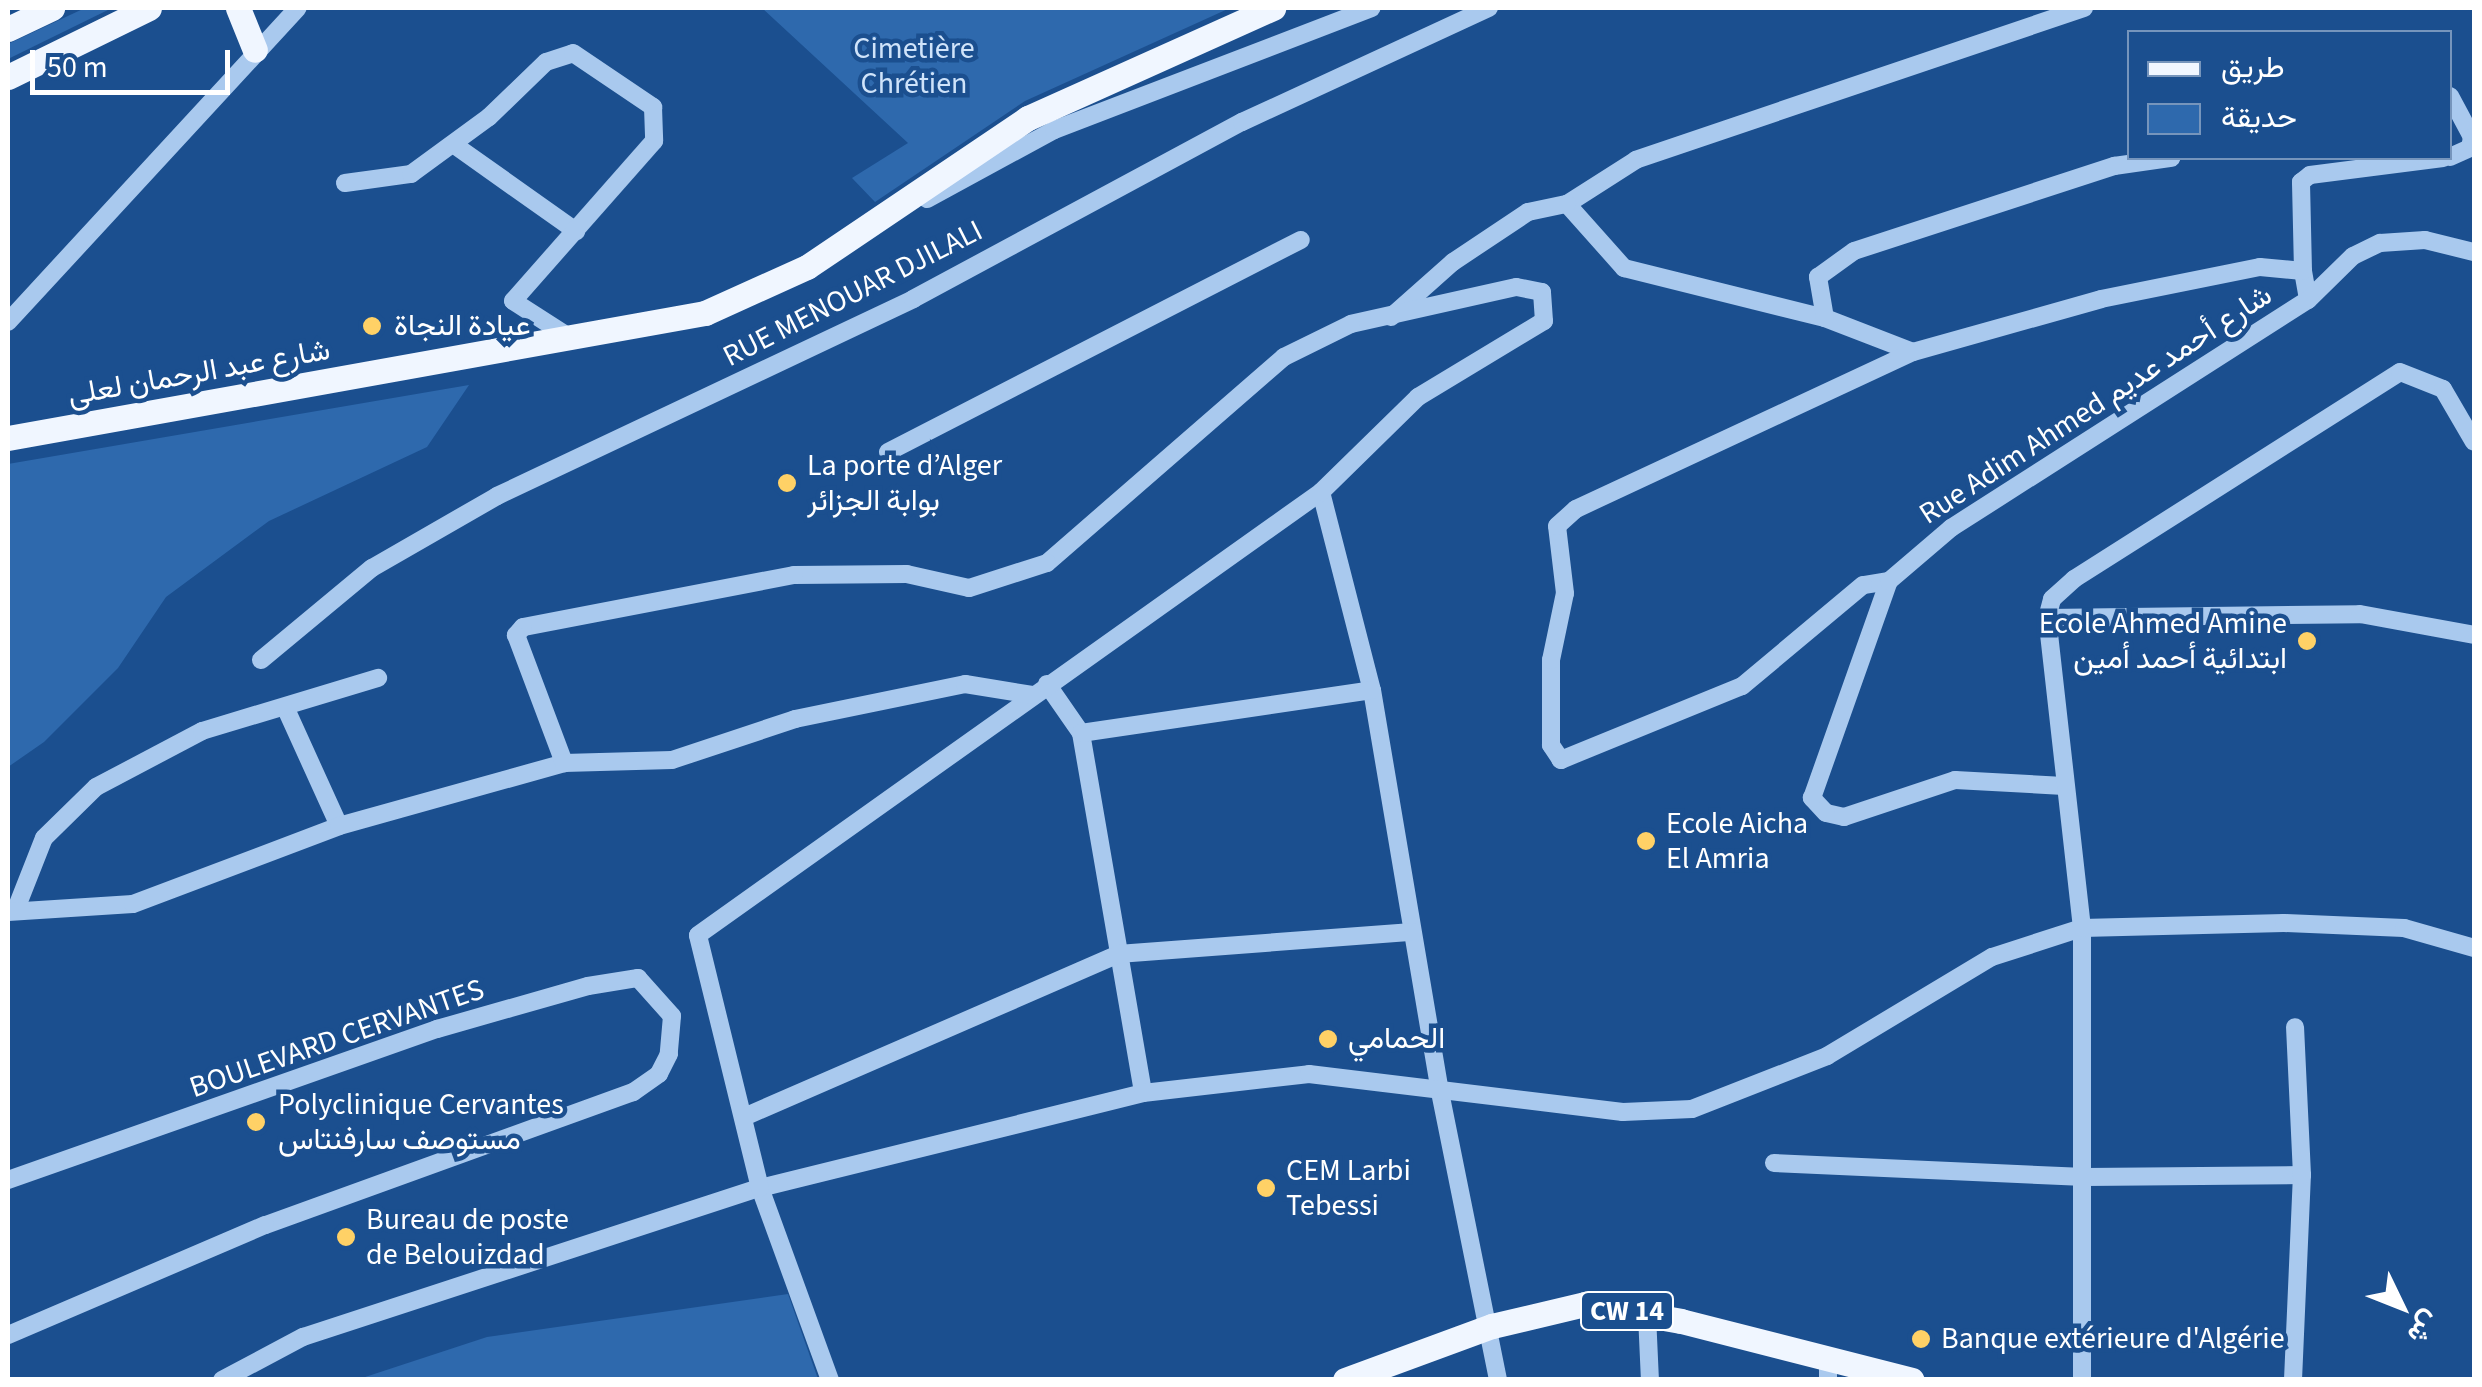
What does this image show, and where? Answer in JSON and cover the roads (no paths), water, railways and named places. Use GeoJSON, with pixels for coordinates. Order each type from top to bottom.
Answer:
{"type":"FeatureCollection","features":[{"type":"Feature","properties":{"kind":"main road"},"geometry":{"type":"LineString","coordinates":[[8,29],[52,8]]}},
{"type":"Feature","properties":{"kind":"main road"},"geometry":{"type":"LineString","coordinates":[[8,77],[149,8]]}},
{"type":"Feature","properties":{"kind":"main road"},"geometry":{"type":"LineString","coordinates":[[238,8],[255,50]]}},
{"type":"Feature","properties":{"kind":"main road","name":"شارع عبد الرحمان لعلى"},"geometry":{"type":"LineString","coordinates":[[15,435],[572,340],[705,313],[807,267],[1028,118],[1274,8]]}},
{"type":"Feature","properties":{"kind":"main road","name":"CW 14"},"geometry":{"type":"LineString","coordinates":[[1346,1380],[1492,1326],[1585,1304],[1648,1315],[1828,1368],[1912,1380]]}},
{"type":"Feature","properties":{"kind":"street"},"geometry":{"type":"LineString","coordinates":[[8,322],[255,50],[298,8]]}},
{"type":"Feature","properties":{"kind":"street"},"geometry":{"type":"LineString","coordinates":[[838,246],[1054,130],[1371,8]]}},
{"type":"Feature","properties":{"kind":"street","name":"RUE MENOUAR DJILALI"},"geometry":{"type":"LineString","coordinates":[[260,660],[372,568],[496,496],[913,300],[1242,122],[1489,8]]}},
{"type":"Feature","properties":{"kind":"street"},"geometry":{"type":"LineString","coordinates":[[1387,320],[1453,262],[1528,212],[1568,204],[1636,160],[2084,8]]}},
{"type":"Feature","properties":{"kind":"street"},"geometry":{"type":"LineString","coordinates":[[345,183],[411,174],[453,144],[546,62],[573,53],[653,107],[654,141],[512,301],[572,340]]}},
{"type":"Feature","properties":{"kind":"street"},"geometry":{"type":"LineString","coordinates":[[2452,100],[2472,137],[2470,148],[2452,155]]}},
{"type":"Feature","properties":{"kind":"street"},"geometry":{"type":"LineString","coordinates":[[453,144],[576,231]]}},
{"type":"Feature","properties":{"kind":"street"},"geometry":{"type":"LineString","coordinates":[[1825,318],[1818,277],[1854,251],[2114,166],[2156,160]]}},
{"type":"Feature","properties":{"kind":"street"},"geometry":{"type":"LineString","coordinates":[[2303,271],[2302,182],[2429,160]]}},
{"type":"Feature","properties":{"kind":"street"},"geometry":{"type":"LineString","coordinates":[[1568,204],[1624,268],[1825,318],[1913,352]]}},
{"type":"Feature","properties":{"kind":"street"},"geometry":{"type":"LineString","coordinates":[[888,452],[1301,240]]}},
{"type":"Feature","properties":{"kind":"street"},"geometry":{"type":"LineString","coordinates":[[2308,300],[2353,256],[2380,243],[2425,240],[2474,252]]}},
{"type":"Feature","properties":{"kind":"street","name":"Rue Adim Ahmed شارع أحمد عديم"},"geometry":{"type":"LineString","coordinates":[[1889,581],[1864,585],[1742,686],[1561,760],[1551,745],[1552,660],[1565,593],[1557,526],[1576,508],[1913,352],[2119,295],[2260,267],[2303,271],[2308,300],[1951,528],[1889,581],[1812,798],[1826,813],[1844,817],[1955,780],[2064,786]]}},
{"type":"Feature","properties":{"kind":"street"},"geometry":{"type":"LineString","coordinates":[[564,763],[518,651],[516,636],[523,627],[794,574],[907,574],[969,588],[1047,563],[1284,357],[1351,324],[1387,320],[1516,287],[1538,288],[1547,313],[1544,321],[1418,397],[1321,492],[698,935],[760,1188],[830,1380]]}},
{"type":"Feature","properties":{"kind":"street"},"geometry":{"type":"LineString","coordinates":[[2082,1380],[2082,928],[2047,618],[2052,599],[2074,578],[2400,372],[2444,389],[2474,442]]}},
{"type":"Feature","properties":{"kind":"street"},"geometry":{"type":"LineString","coordinates":[[1321,492],[1372,690],[1440,1092],[1492,1326],[1498,1380]]}},
{"type":"Feature","properties":{"kind":"street"},"geometry":{"type":"LineString","coordinates":[[2047,618],[2360,614],[2474,635]]}},
{"type":"Feature","properties":{"kind":"street"},"geometry":{"type":"LineString","coordinates":[[378,678],[286,709],[202,731],[96,787],[44,838],[12,910],[133,904],[339,826],[564,763],[672,760],[795,719],[930,689],[965,684],[1039,690],[1081,732],[1143,1093]]}},
{"type":"Feature","properties":{"kind":"street"},"geometry":{"type":"LineString","coordinates":[[1081,732],[1372,690]]}},
{"type":"Feature","properties":{"kind":"street"},"geometry":{"type":"LineString","coordinates":[[286,709],[339,826]]}},
{"type":"Feature","properties":{"kind":"street"},"geometry":{"type":"LineString","coordinates":[[222,1380],[303,1337],[760,1188],[1143,1093],[1309,1074],[1623,1112],[1692,1109],[1827,1056],[1992,958],[2082,928],[2284,923],[2404,928],[2474,948]]}},
{"type":"Feature","properties":{"kind":"street"},"geometry":{"type":"LineString","coordinates":[[744,1116],[1118,954],[1412,932]]}},
{"type":"Feature","properties":{"kind":"street","name":"BOULEVARD CERVANTES"},"geometry":{"type":"LineString","coordinates":[[8,1180],[451,1025],[588,986],[638,978],[672,1016],[669,1054],[659,1074],[634,1092],[264,1225],[8,1335]]}},
{"type":"Feature","properties":{"kind":"street"},"geometry":{"type":"LineString","coordinates":[[2293,1380],[2302,1175],[2295,1028]]}},
{"type":"Feature","properties":{"kind":"street"},"geometry":{"type":"LineString","coordinates":[[1774,1163],[2085,1177],[2302,1175]]}},
{"type":"Feature","properties":{"kind":"street"},"geometry":{"type":"LineString","coordinates":[[1648,1315],[1650,1380]]}},
{"type":"Feature","properties":{"kind":"place","name":"عيادة النجاة"},"geometry":{"type":"Point","coordinates":[372,326]}},
{"type":"Feature","properties":{"kind":"place","name":"La porte d’Alger بوابة الجزائر"},"geometry":{"type":"Point","coordinates":[787,483]}},
{"type":"Feature","properties":{"kind":"place","name":"Ecole Ahmed Amine ابتدائية أحمد أمين"},"geometry":{"type":"Point","coordinates":[2307,641]}},
{"type":"Feature","properties":{"kind":"place","name":"Ecole Aicha El Amria"},"geometry":{"type":"Point","coordinates":[1646,841]}},
{"type":"Feature","properties":{"kind":"place","name":"الحمامي"},"geometry":{"type":"Point","coordinates":[1328,1039]}},
{"type":"Feature","properties":{"kind":"place","name":"Polyclinique Cervantes مستوصف سارفنتاس"},"geometry":{"type":"Point","coordinates":[256,1122]}},
{"type":"Feature","properties":{"kind":"place","name":"CEM Larbi Tebessi"},"geometry":{"type":"Point","coordinates":[1266,1188]}},
{"type":"Feature","properties":{"kind":"place","name":"Bureau de poste de Belouizdad"},"geometry":{"type":"Point","coordinates":[346,1237]}},
{"type":"Feature","properties":{"kind":"place","name":"Banque extérieure d'Algérie"},"geometry":{"type":"Point","coordinates":[1921,1339]}},
{"type":"Feature","properties":{"kind":"park label","name":"Cimetière Chrétien"},"geometry":{"type":"Point","coordinates":[914,66]}}]}
